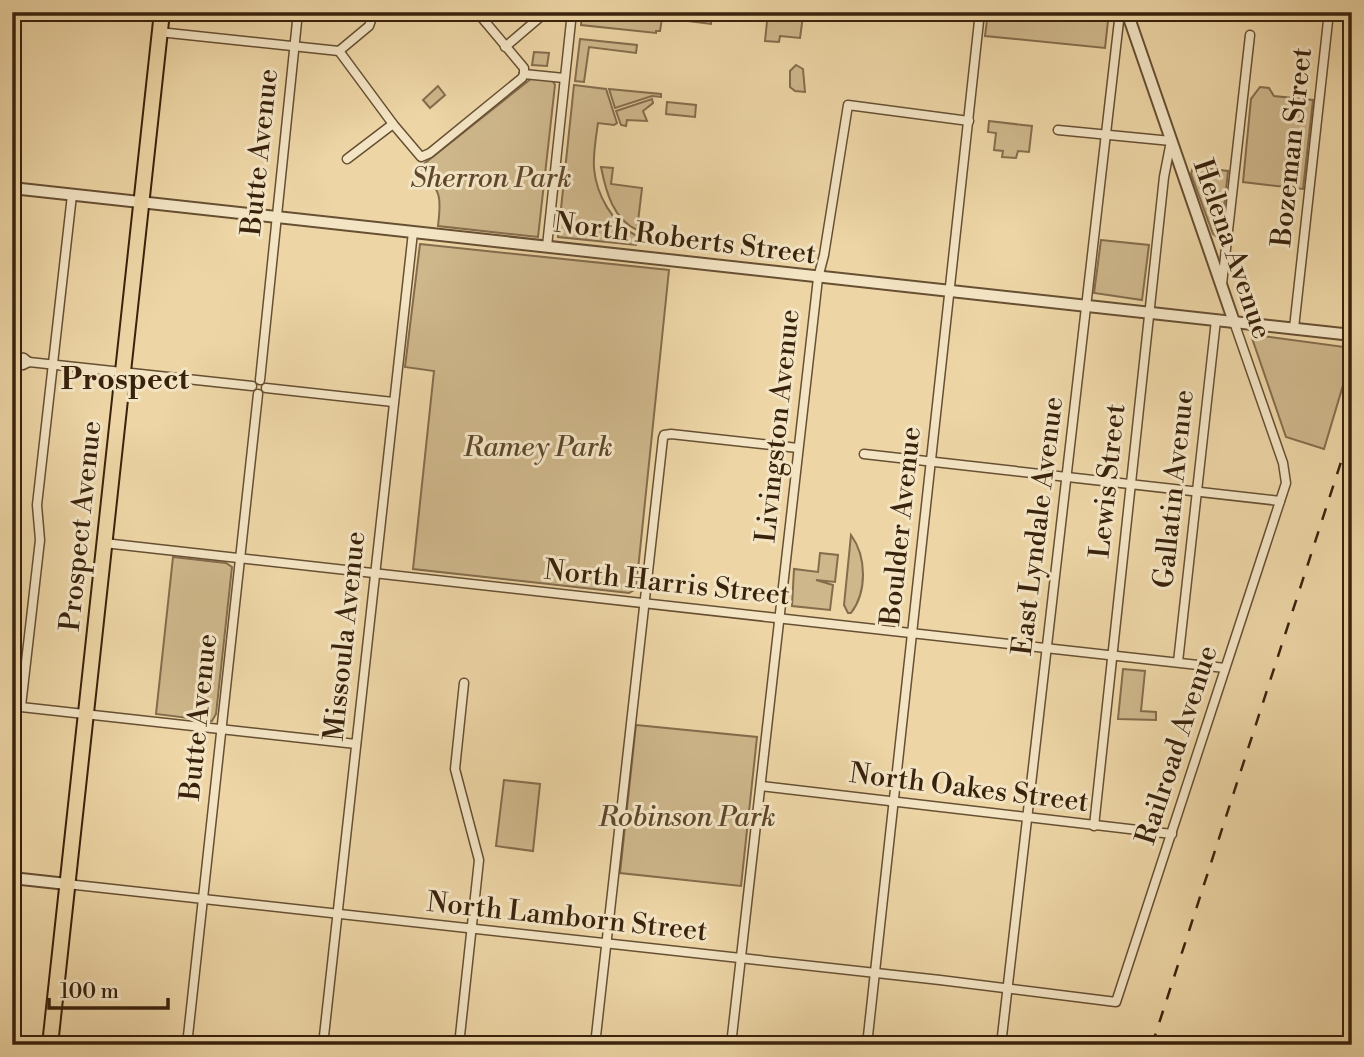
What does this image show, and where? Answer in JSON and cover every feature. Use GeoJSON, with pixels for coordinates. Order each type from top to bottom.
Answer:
{"type":"FeatureCollection","features":[{"type":"Feature","properties":{"kind":"highway","name":"Prospect Avenue"},"geometry":{"type":"LineString","coordinates":[[50,1045],[162,12]]}},
{"type":"Feature","properties":{"kind":"street","name":"Butte Avenue"},"geometry":{"type":"LineString","coordinates":[[260,380],[298,12]]}},
{"type":"Feature","properties":{"kind":"street"},"geometry":{"type":"LineString","coordinates":[[159,32],[339,51],[369,26],[374,12]]}},
{"type":"Feature","properties":{"kind":"street"},"geometry":{"type":"LineString","coordinates":[[339,51],[417,154],[425,157],[524,74],[524,68],[477,12]]}},
{"type":"Feature","properties":{"kind":"street"},"geometry":{"type":"LineString","coordinates":[[505,47],[546,12]]}},
{"type":"Feature","properties":{"kind":"street"},"geometry":{"type":"LineString","coordinates":[[547,246],[572,12]]}},
{"type":"Feature","properties":{"kind":"street","name":"Boulder Avenue"},"geometry":{"type":"LineString","coordinates":[[867,1045],[981,12]]}},
{"type":"Feature","properties":{"kind":"street","name":"East Lyndale Avenue"},"geometry":{"type":"LineString","coordinates":[[1001,1045],[1120,12]]}},
{"type":"Feature","properties":{"kind":"street","name":"Helena Avenue"},"geometry":{"type":"LineString","coordinates":[[1127,12],[1283,463],[1286,483],[1280,501]]}},
{"type":"Feature","properties":{"kind":"street","name":"Bozeman Street"},"geometry":{"type":"LineString","coordinates":[[1294,328],[1329,12]]}},
{"type":"Feature","properties":{"kind":"street"},"geometry":{"type":"LineString","coordinates":[[1221,286],[1250,35]]}},
{"type":"Feature","properties":{"kind":"street"},"geometry":{"type":"LineString","coordinates":[[524,74],[564,78]]}},
{"type":"Feature","properties":{"kind":"street","name":"Livingston Avenue"},"geometry":{"type":"LineString","coordinates":[[731,1045],[818,278],[848,106],[969,121]]}},
{"type":"Feature","properties":{"kind":"street"},"geometry":{"type":"LineString","coordinates":[[347,159],[393,124]]}},
{"type":"Feature","properties":{"kind":"street"},"geometry":{"type":"LineString","coordinates":[[1058,130],[1171,141]]}},
{"type":"Feature","properties":{"kind":"street","name":"Lewis Street"},"geometry":{"type":"LineString","coordinates":[[1094,826],[1164,177],[1171,141]]}},
{"type":"Feature","properties":{"kind":"street","name":"North Roberts Street"},"geometry":{"type":"LineString","coordinates":[[12,188],[1352,335]]}},
{"type":"Feature","properties":{"kind":"street"},"geometry":{"type":"LineString","coordinates":[[72,195],[37,505],[40,540],[16,706],[356,744]]}},
{"type":"Feature","properties":{"kind":"street","name":"Missoula Avenue"},"geometry":{"type":"LineString","coordinates":[[323,1045],[413,232]]}},
{"type":"Feature","properties":{"kind":"street","name":"Gallatin Avenue"},"geometry":{"type":"LineString","coordinates":[[1178,662],[1216,320]]}},
{"type":"Feature","properties":{"kind":"street"},"geometry":{"type":"LineString","coordinates":[[12,356],[24,358],[29,362],[252,386]]}},
{"type":"Feature","properties":{"kind":"street"},"geometry":{"type":"LineString","coordinates":[[12,364],[23,365],[29,362]]}},
{"type":"Feature","properties":{"kind":"street"},"geometry":{"type":"LineString","coordinates":[[260,380],[265,383],[266,388],[258,394],[253,391],[253,382],[260,380]]}},
{"type":"Feature","properties":{"kind":"street"},"geometry":{"type":"LineString","coordinates":[[266,388],[393,402]]}},
{"type":"Feature","properties":{"kind":"street","name":"Butte Avenue"},"geometry":{"type":"LineString","coordinates":[[187,1045],[258,394]]}},
{"type":"Feature","properties":{"kind":"street"},"geometry":{"type":"LineString","coordinates":[[596,1045],[643,603],[664,435],[798,448]]}},
{"type":"Feature","properties":{"kind":"street"},"geometry":{"type":"LineString","coordinates":[[864,454],[1280,501]]}},
{"type":"Feature","properties":{"kind":"street","name":"Railroad Avenue"},"geometry":{"type":"LineString","coordinates":[[1116,1002],[1280,501]]}},
{"type":"Feature","properties":{"kind":"street","name":"North Harris Street"},"geometry":{"type":"LineString","coordinates":[[104,543],[1225,668]]}},
{"type":"Feature","properties":{"kind":"street"},"geometry":{"type":"LineString","coordinates":[[459,1045],[479,860],[455,769],[464,683]]}},
{"type":"Feature","properties":{"kind":"street","name":"North Oakes Street"},"geometry":{"type":"LineString","coordinates":[[761,786],[1172,834]]}},
{"type":"Feature","properties":{"kind":"street","name":"North Lamborn Street"},"geometry":{"type":"LineString","coordinates":[[12,878],[1116,1002]]}},
{"type":"Feature","properties":{"kind":"green space"},"geometry":{"type":"Polygon","coordinates":[[[582,12],[663,12],[660,31],[656,33],[581,25],[582,12]]]}},
{"type":"Feature","properties":{"kind":"green space"},"geometry":{"type":"Polygon","coordinates":[[[688,12],[712,12],[711,24],[687,21],[688,12]]]}},
{"type":"Feature","properties":{"kind":"green space"},"geometry":{"type":"Polygon","coordinates":[[[768,12],[803,16],[800,38],[780,36],[779,42],[765,41],[768,12]]]}},
{"type":"Feature","properties":{"kind":"green space"},"geometry":{"type":"Polygon","coordinates":[[[988,12],[1109,12],[1105,48],[985,36],[988,12]]]}},
{"type":"Feature","properties":{"kind":"green space"},"geometry":{"type":"Polygon","coordinates":[[[580,39],[637,45],[636,53],[589,47],[584,82],[575,81],[580,39]]]}},
{"type":"Feature","properties":{"kind":"green space"},"geometry":{"type":"Polygon","coordinates":[[[534,52],[549,53],[547,66],[532,65],[534,52]]]}},
{"type":"Feature","properties":{"kind":"green space"},"geometry":{"type":"Polygon","coordinates":[[[796,65],[803,69],[805,92],[795,91],[790,87],[790,71],[796,65]]]}},
{"type":"Feature","properties":{"kind":"green space","name":"Sherron Park"},"geometry":{"type":"Polygon","coordinates":[[[532,78],[553,81],[555,85],[538,237],[438,226],[438,194],[420,167],[532,78]]]}},
{"type":"Feature","properties":{"kind":"green space"},"geometry":{"type":"Polygon","coordinates":[[[574,85],[606,89],[617,123],[598,123],[594,157],[595,178],[613,217],[637,236],[636,245],[558,237],[574,85]]]}},
{"type":"Feature","properties":{"kind":"green space"},"geometry":{"type":"Polygon","coordinates":[[[438,86],[445,95],[430,108],[423,100],[438,86]]]}},
{"type":"Feature","properties":{"kind":"green space"},"geometry":{"type":"Polygon","coordinates":[[[1260,87],[1269,88],[1274,96],[1313,100],[1303,189],[1243,182],[1251,99],[1260,87]]]}},
{"type":"Feature","properties":{"kind":"green space"},"geometry":{"type":"Polygon","coordinates":[[[609,89],[661,94],[661,97],[652,96],[615,108],[609,89]]]}},
{"type":"Feature","properties":{"kind":"green space"},"geometry":{"type":"Polygon","coordinates":[[[652,99],[653,103],[643,111],[647,121],[627,120],[626,126],[621,125],[616,111],[652,99]]]}},
{"type":"Feature","properties":{"kind":"green space"},"geometry":{"type":"Polygon","coordinates":[[[667,102],[696,105],[695,117],[666,114],[667,102]]]}},
{"type":"Feature","properties":{"kind":"green space"},"geometry":{"type":"Polygon","coordinates":[[[989,121],[1032,126],[1029,152],[1018,151],[1016,158],[1002,157],[1003,151],[994,150],[996,133],[988,132],[989,121]]]}},
{"type":"Feature","properties":{"kind":"green space"},"geometry":{"type":"Polygon","coordinates":[[[601,167],[613,168],[611,184],[642,188],[637,230],[616,212],[608,195],[601,167]]]}},
{"type":"Feature","properties":{"kind":"green space"},"geometry":{"type":"Polygon","coordinates":[[[1193,167],[1228,171],[1221,236],[1213,234],[1191,174],[1193,167]]]}},
{"type":"Feature","properties":{"kind":"green space"},"geometry":{"type":"Polygon","coordinates":[[[1101,240],[1149,245],[1142,300],[1094,293],[1101,240]]]}},
{"type":"Feature","properties":{"kind":"green space","name":"Ramey Park"},"geometry":{"type":"Polygon","coordinates":[[[420,244],[669,270],[636,589],[629,593],[413,569],[434,371],[405,367],[420,244]]]}},
{"type":"Feature","properties":{"kind":"green space"},"geometry":{"type":"Polygon","coordinates":[[[1256,335],[1352,348],[1324,449],[1286,437],[1252,338],[1256,335]]]}},
{"type":"Feature","properties":{"kind":"green space"},"geometry":{"type":"Polygon","coordinates":[[[851,535],[860,554],[863,574],[860,595],[851,613],[848,613],[844,605],[851,535]]]}},
{"type":"Feature","properties":{"kind":"green space"},"geometry":{"type":"Polygon","coordinates":[[[820,553],[838,555],[835,582],[816,580],[833,585],[830,610],[792,606],[794,569],[818,572],[820,553]]]}},
{"type":"Feature","properties":{"kind":"green space"},"geometry":{"type":"Polygon","coordinates":[[[173,557],[226,563],[232,567],[216,714],[212,721],[156,714],[173,557]]]}},
{"type":"Feature","properties":{"kind":"green space"},"geometry":{"type":"Polygon","coordinates":[[[1123,669],[1145,671],[1141,711],[1156,712],[1156,720],[1118,719],[1123,669]]]}},
{"type":"Feature","properties":{"kind":"green space","name":"Robinson Park"},"geometry":{"type":"Polygon","coordinates":[[[636,725],[757,737],[741,886],[620,873],[636,725]]]}},
{"type":"Feature","properties":{"kind":"green space"},"geometry":{"type":"Polygon","coordinates":[[[504,780],[540,784],[533,851],[496,846],[504,780]]]}},
{"type":"Feature","properties":{"kind":"railway"},"geometry":{"type":"LineString","coordinates":[[1152,1045],[1352,428]]}},
{"type":"Feature","properties":{"kind":"district","name":"Prospect"},"geometry":{"type":"Point","coordinates":[125,380]}}]}
